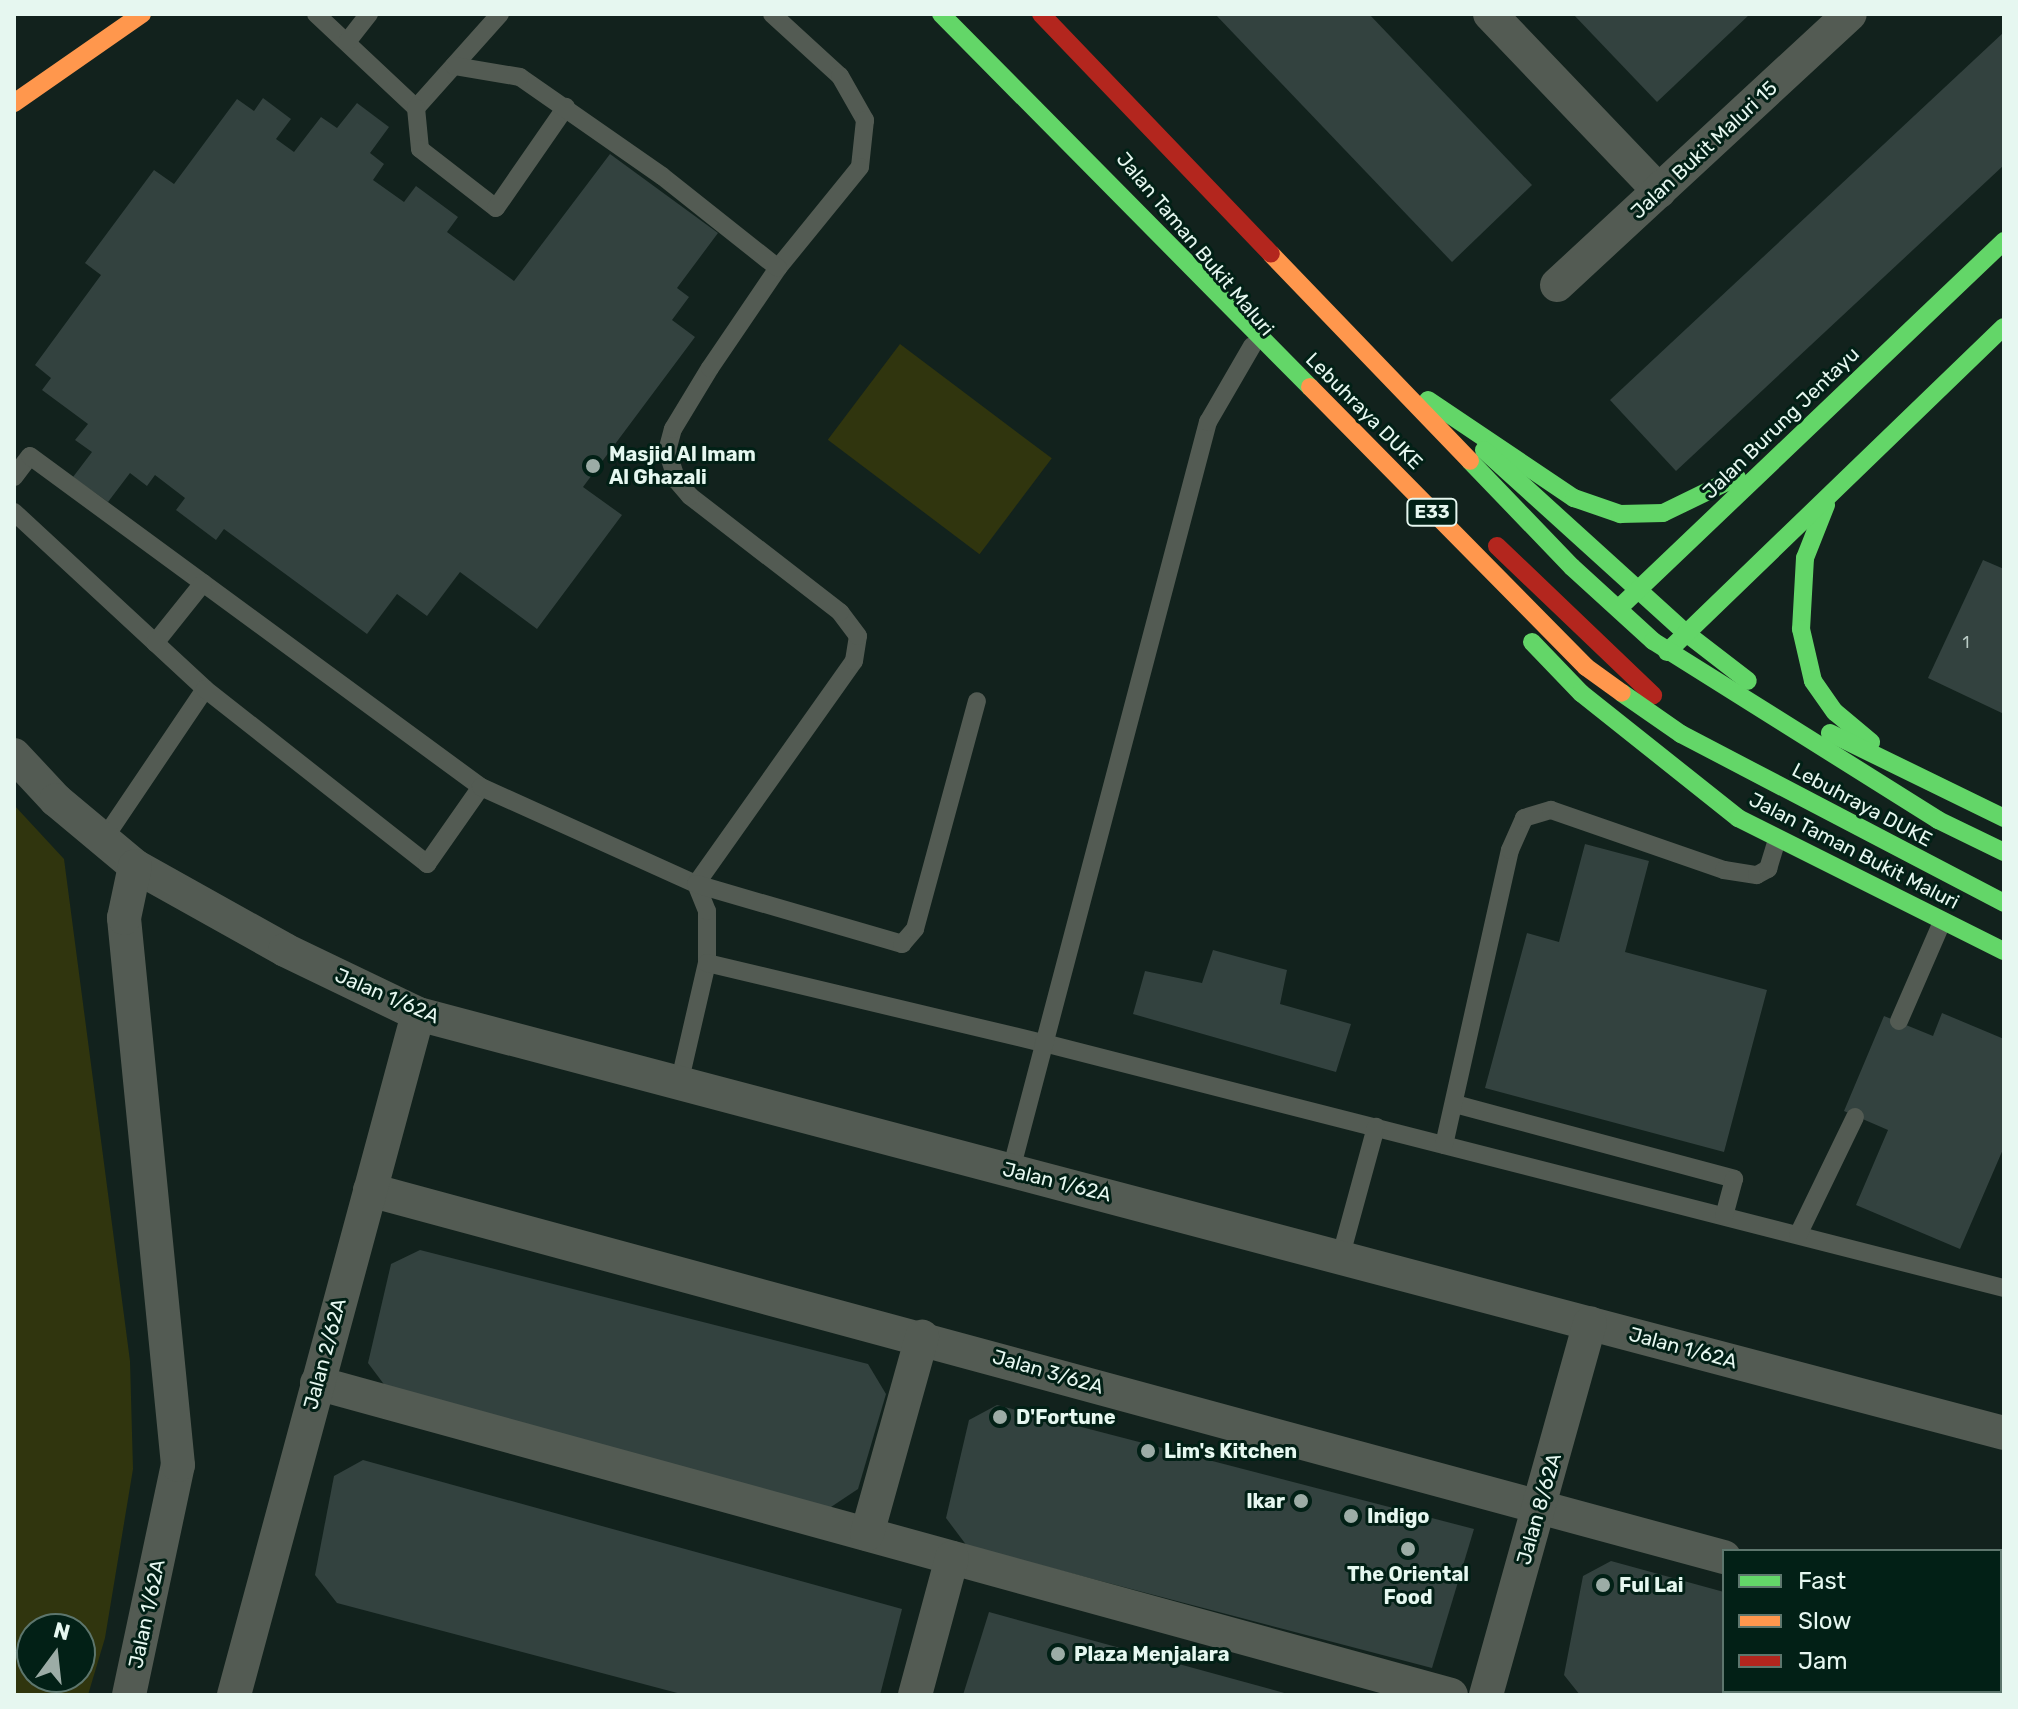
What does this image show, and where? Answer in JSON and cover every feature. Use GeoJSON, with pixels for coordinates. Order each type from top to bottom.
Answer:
{"type":"FeatureCollection","features":[{"type":"Feature","properties":{"kind":"main road"},"geometry":{"type":"LineString","coordinates":[[14,103],[142,14]]}},
{"type":"Feature","properties":{"kind":"main road","name":"Lebuhraya DUKE"},"geometry":{"type":"LineString","coordinates":[[941,14],[1586,667],[1681,734],[2004,903]]}},
{"type":"Feature","properties":{"kind":"main road","name":"Jalan Taman Bukit Maluri"},"geometry":{"type":"LineString","coordinates":[[966,14],[1030,79],[1252,346],[1581,693],[1738,818],[2004,951]]}},
{"type":"Feature","properties":{"kind":"main road","name":"Lebuhraya DUKE"},"geometry":{"type":"LineString","coordinates":[[1041,14],[1572,567],[1653,641],[1938,820],[2004,852]]}},
{"type":"Feature","properties":{"kind":"main road"},"geometry":{"type":"LineString","coordinates":[[1109,56],[1428,400],[1686,633],[1733,671],[1835,736],[2004,818]]}},
{"type":"Feature","properties":{"kind":"main road"},"geometry":{"type":"LineString","coordinates":[[1030,79],[1398,447]]}},
{"type":"Feature","properties":{"kind":"main road","name":"Jalan Burung Jentayu"},"geometry":{"type":"LineString","coordinates":[[1588,637],[2004,241]]}},
{"type":"Feature","properties":{"kind":"main road"},"geometry":{"type":"LineString","coordinates":[[1637,682],[2004,327]]}},
{"type":"Feature","properties":{"kind":"main road"},"geometry":{"type":"LineString","coordinates":[[1428,400],[1574,498],[1620,514],[1663,513],[1783,451]]}},
{"type":"Feature","properties":{"kind":"main road"},"geometry":{"type":"LineString","coordinates":[[1830,495],[1805,558],[1801,592],[1801,629],[1813,681],[1860,735],[1945,791]]}},
{"type":"Feature","properties":{"kind":"main road"},"geometry":{"type":"LineString","coordinates":[[1488,537],[1637,682],[1768,791],[1991,919]]}},
{"type":"Feature","properties":{"kind":"street"},"geometry":{"type":"LineString","coordinates":[[1490,14],[1659,191]]}},
{"type":"Feature","properties":{"kind":"street","name":"Jalan Bukit Maluri 15"},"geometry":{"type":"LineString","coordinates":[[1557,285],[1850,14]]}},
{"type":"Feature","properties":{"kind":"street","name":"Jalan 1/62A"},"geometry":{"type":"LineString","coordinates":[[14,755],[103,840],[135,866],[285,950],[418,1014],[1341,1255],[2004,1433]]}},
{"type":"Feature","properties":{"kind":"street","name":"Jalan 1/62A"},"geometry":{"type":"LineString","coordinates":[[133,1693],[178,1465],[124,918],[135,866]]}},
{"type":"Feature","properties":{"kind":"street","name":"Jalan 2/62A"},"geometry":{"type":"LineString","coordinates":[[234,1695],[418,1014]]}},
{"type":"Feature","properties":{"kind":"street","name":"Jalan 3/62A"},"geometry":{"type":"LineString","coordinates":[[370,1190],[922,1337],[1539,1509],[1722,1556]]}},
{"type":"Feature","properties":{"kind":"street","name":"Jalan 8/62A"},"geometry":{"type":"LineString","coordinates":[[1486,1695],[1590,1323]]}},
{"type":"Feature","properties":{"kind":"street"},"geometry":{"type":"LineString","coordinates":[[867,1534],[922,1337]]}},
{"type":"Feature","properties":{"kind":"street"},"geometry":{"type":"LineString","coordinates":[[317,1383],[952,1558],[1382,1686],[1451,1695]]}},
{"type":"Feature","properties":{"kind":"street"},"geometry":{"type":"LineString","coordinates":[[915,1695],[952,1558]]}},
{"type":"Feature","properties":{"kind":"lane"},"geometry":{"type":"LineString","coordinates":[[316,14],[416,108],[420,149],[496,208],[566,107]]}},
{"type":"Feature","properties":{"kind":"lane"},"geometry":{"type":"LineString","coordinates":[[347,42],[369,14]]}},
{"type":"Feature","properties":{"kind":"lane"},"geometry":{"type":"LineString","coordinates":[[416,108],[500,14]]}},
{"type":"Feature","properties":{"kind":"lane"},"geometry":{"type":"LineString","coordinates":[[696,884],[854,661],[858,636],[840,612],[690,496],[667,451],[673,429],[710,368],[778,268],[860,167],[865,120],[840,76],[772,14]]}},
{"type":"Feature","properties":{"kind":"lane"},"geometry":{"type":"LineString","coordinates":[[454,66],[520,77],[566,107],[778,268]]}},
{"type":"Feature","properties":{"kind":"lane"},"geometry":{"type":"LineString","coordinates":[[1011,1170],[1208,422],[1252,346]]}},
{"type":"Feature","properties":{"kind":"lane"},"geometry":{"type":"LineString","coordinates":[[14,477],[30,456],[481,787],[696,884],[902,944],[915,929],[977,701]]}},
{"type":"Feature","properties":{"kind":"lane"},"geometry":{"type":"LineString","coordinates":[[14,512],[205,689],[427,864],[481,787]]}},
{"type":"Feature","properties":{"kind":"lane"},"geometry":{"type":"LineString","coordinates":[[155,643],[203,583]]}},
{"type":"Feature","properties":{"kind":"lane"},"geometry":{"type":"LineString","coordinates":[[103,840],[205,689]]}},
{"type":"Feature","properties":{"kind":"lane"},"geometry":{"type":"LineString","coordinates":[[1444,1145],[1510,850],[1524,818],[1551,810],[1724,870],[1757,875],[1768,869],[1777,840]]}},
{"type":"Feature","properties":{"kind":"lane"},"geometry":{"type":"LineString","coordinates":[[679,1084],[707,963],[707,911],[696,884]]}},
{"type":"Feature","properties":{"kind":"lane"},"geometry":{"type":"LineString","coordinates":[[1899,1021],[1942,922]]}},
{"type":"Feature","properties":{"kind":"lane"},"geometry":{"type":"LineString","coordinates":[[707,963],[1044,1043],[2004,1288]]}},
{"type":"Feature","properties":{"kind":"lane"},"geometry":{"type":"LineString","coordinates":[[1455,1104],[1734,1179],[1724,1216]]}},
{"type":"Feature","properties":{"kind":"lane"},"geometry":{"type":"LineString","coordinates":[[1798,1235],[1855,1117]]}},
{"type":"Feature","properties":{"kind":"lane"},"geometry":{"type":"LineString","coordinates":[[1341,1255],[1376,1127]]}},
{"type":"Feature","properties":{"kind":"green space"},"geometry":{"type":"Polygon","coordinates":[[[900,344],[1052,458],[980,554],[828,440],[900,344]]]}},
{"type":"Feature","properties":{"kind":"green space"},"geometry":{"type":"Polygon","coordinates":[[[14,805],[64,859],[130,1361],[133,1469],[105,1638],[96,1668],[96,1613],[16,1613],[16,1693],[88,1695],[14,1695],[14,805]]]}},
{"type":"Feature","properties":{"kind":"building"},"geometry":{"type":"Polygon","coordinates":[[[1215,14],[1369,14],[1532,185],[1452,262],[1215,14]]]}},
{"type":"Feature","properties":{"kind":"building"},"geometry":{"type":"Polygon","coordinates":[[[1573,14],[1750,14],[1657,102],[1573,14]]]}},
{"type":"Feature","properties":{"kind":"building"},"geometry":{"type":"Polygon","coordinates":[[[2004,32],[2004,165],[1676,471],[1610,400],[2004,32]]]}},
{"type":"Feature","properties":{"kind":"building"},"geometry":{"type":"Polygon","coordinates":[[[263,98],[291,119],[276,139],[294,152],[321,117],[337,128],[357,103],[389,127],[370,153],[384,164],[373,180],[404,202],[416,186],[458,217],[447,232],[514,281],[610,154],[718,233],[677,288],[689,297],[672,320],[695,337],[583,487],[622,515],[537,629],[460,572],[427,616],[397,594],[367,634],[224,529],[216,540],[176,510],[185,498],[155,475],[147,486],[130,473],[108,502],[73,477],[92,452],[75,440],[88,424],[42,390],[51,378],[35,365],[101,275],[85,263],[154,170],[174,184],[237,99],[254,111],[263,98]]]}},
{"type":"Feature","properties":{"kind":"building"},"geometry":{"type":"Polygon","coordinates":[[[1983,560],[2004,569],[2004,714],[1928,678],[1983,560]]]}},
{"type":"Feature","properties":{"kind":"building"},"geometry":{"type":"Polygon","coordinates":[[[1585,844],[1649,861],[1625,952],[1767,990],[1724,1152],[1485,1088],[1527,933],[1559,942],[1585,844]]]}},
{"type":"Feature","properties":{"kind":"building"},"geometry":{"type":"Polygon","coordinates":[[[1213,950],[1287,970],[1280,1004],[1351,1024],[1336,1072],[1133,1014],[1145,971],[1202,983],[1213,950]]]}},
{"type":"Feature","properties":{"kind":"building"},"geometry":{"type":"Polygon","coordinates":[[[1942,1013],[2004,1039],[2004,1147],[1960,1249],[1856,1205],[1888,1130],[1844,1111],[1884,1016],[1933,1036],[1942,1013]]]}},
{"type":"Feature","properties":{"kind":"building"},"geometry":{"type":"Polygon","coordinates":[[[420,1250],[868,1364],[886,1394],[858,1489],[828,1509],[389,1391],[368,1363],[391,1264],[420,1250]]]}},
{"type":"Feature","properties":{"kind":"building"},"geometry":{"type":"Polygon","coordinates":[[[997,1405],[1474,1529],[1432,1668],[967,1546],[946,1518],[969,1420],[997,1405]]]}},
{"type":"Feature","properties":{"kind":"building"},"geometry":{"type":"Polygon","coordinates":[[[363,1460],[902,1609],[880,1695],[685,1695],[337,1603],[315,1575],[334,1476],[363,1460]]]}},
{"type":"Feature","properties":{"kind":"building"},"geometry":{"type":"Polygon","coordinates":[[[1611,1561],[1722,1591],[1722,1693],[1851,1695],[1580,1695],[1564,1675],[1583,1576],[1611,1561]]]}},
{"type":"Feature","properties":{"kind":"building","name":"Plaza Menjalara"},"geometry":{"type":"Polygon","coordinates":[[[989,1612],[1288,1694],[1288,1695],[963,1695],[989,1612]]]}},
{"type":"Feature","properties":{"kind":"building"},"geometry":{"type":"Polygon","coordinates":[[[2002,1680],[2004,1695],[1897,1695],[2002,1693],[2002,1680]]]}},
{"type":"Feature","properties":{"kind":"traffic: fast"},"geometry":{"type":"LineString","coordinates":[[941,14],[1310,387]]}},
{"type":"Feature","properties":{"kind":"traffic: fast"},"geometry":{"type":"LineString","coordinates":[[1619,608],[2004,241]]}},
{"type":"Feature","properties":{"kind":"traffic: fast"},"geometry":{"type":"LineString","coordinates":[[1667,652],[2004,327]]}},
{"type":"Feature","properties":{"kind":"traffic: fast"},"geometry":{"type":"LineString","coordinates":[[1428,400],[1574,498],[1620,514],[1663,513],[1737,477]]}},
{"type":"Feature","properties":{"kind":"traffic: fast"},"geometry":{"type":"LineString","coordinates":[[1484,450],[1686,633],[1748,681]]}},
{"type":"Feature","properties":{"kind":"traffic: fast"},"geometry":{"type":"LineString","coordinates":[[1470,461],[1572,567],[1653,641],[1938,820],[2004,852]]}},
{"type":"Feature","properties":{"kind":"traffic: fast"},"geometry":{"type":"LineString","coordinates":[[1826,505],[1805,558],[1801,629],[1813,681],[1835,712],[1871,742]]}},
{"type":"Feature","properties":{"kind":"traffic: fast"},"geometry":{"type":"LineString","coordinates":[[1532,642],[1581,693],[1738,818],[2004,951]]}},
{"type":"Feature","properties":{"kind":"traffic: fast"},"geometry":{"type":"LineString","coordinates":[[1622,693],[1681,734],[2004,903]]}},
{"type":"Feature","properties":{"kind":"traffic: fast"},"geometry":{"type":"LineString","coordinates":[[1830,733],[2004,818]]}},
{"type":"Feature","properties":{"kind":"traffic: slow"},"geometry":{"type":"LineString","coordinates":[[14,103],[142,14]]}},
{"type":"Feature","properties":{"kind":"traffic: slow"},"geometry":{"type":"LineString","coordinates":[[1271,254],[1470,461]]}},
{"type":"Feature","properties":{"kind":"traffic: slow"},"geometry":{"type":"LineString","coordinates":[[1310,387],[1586,667],[1622,693]]}},
{"type":"Feature","properties":{"kind":"traffic: jam"},"geometry":{"type":"LineString","coordinates":[[1041,14],[1271,254]]}},
{"type":"Feature","properties":{"kind":"traffic: jam"},"geometry":{"type":"LineString","coordinates":[[1497,546],[1653,695]]}},
{"type":"Feature","properties":{"kind":"place","name":"Masjid Al Imam Al Ghazali"},"geometry":{"type":"Point","coordinates":[593,466]}},
{"type":"Feature","properties":{"kind":"place","name":"D'Fortune"},"geometry":{"type":"Point","coordinates":[1000,1417]}},
{"type":"Feature","properties":{"kind":"place","name":"Lim's Kitchen"},"geometry":{"type":"Point","coordinates":[1148,1451]}},
{"type":"Feature","properties":{"kind":"place","name":"Ikar"},"geometry":{"type":"Point","coordinates":[1301,1501]}},
{"type":"Feature","properties":{"kind":"place","name":"Indigo"},"geometry":{"type":"Point","coordinates":[1351,1516]}},
{"type":"Feature","properties":{"kind":"place","name":"The Oriental Food"},"geometry":{"type":"Point","coordinates":[1408,1549]}},
{"type":"Feature","properties":{"kind":"place","name":"Ful Lai"},"geometry":{"type":"Point","coordinates":[1603,1585]}},
{"type":"Feature","properties":{"kind":"place","name":"Plaza Menjalara"},"geometry":{"type":"Point","coordinates":[1058,1654]}}]}
